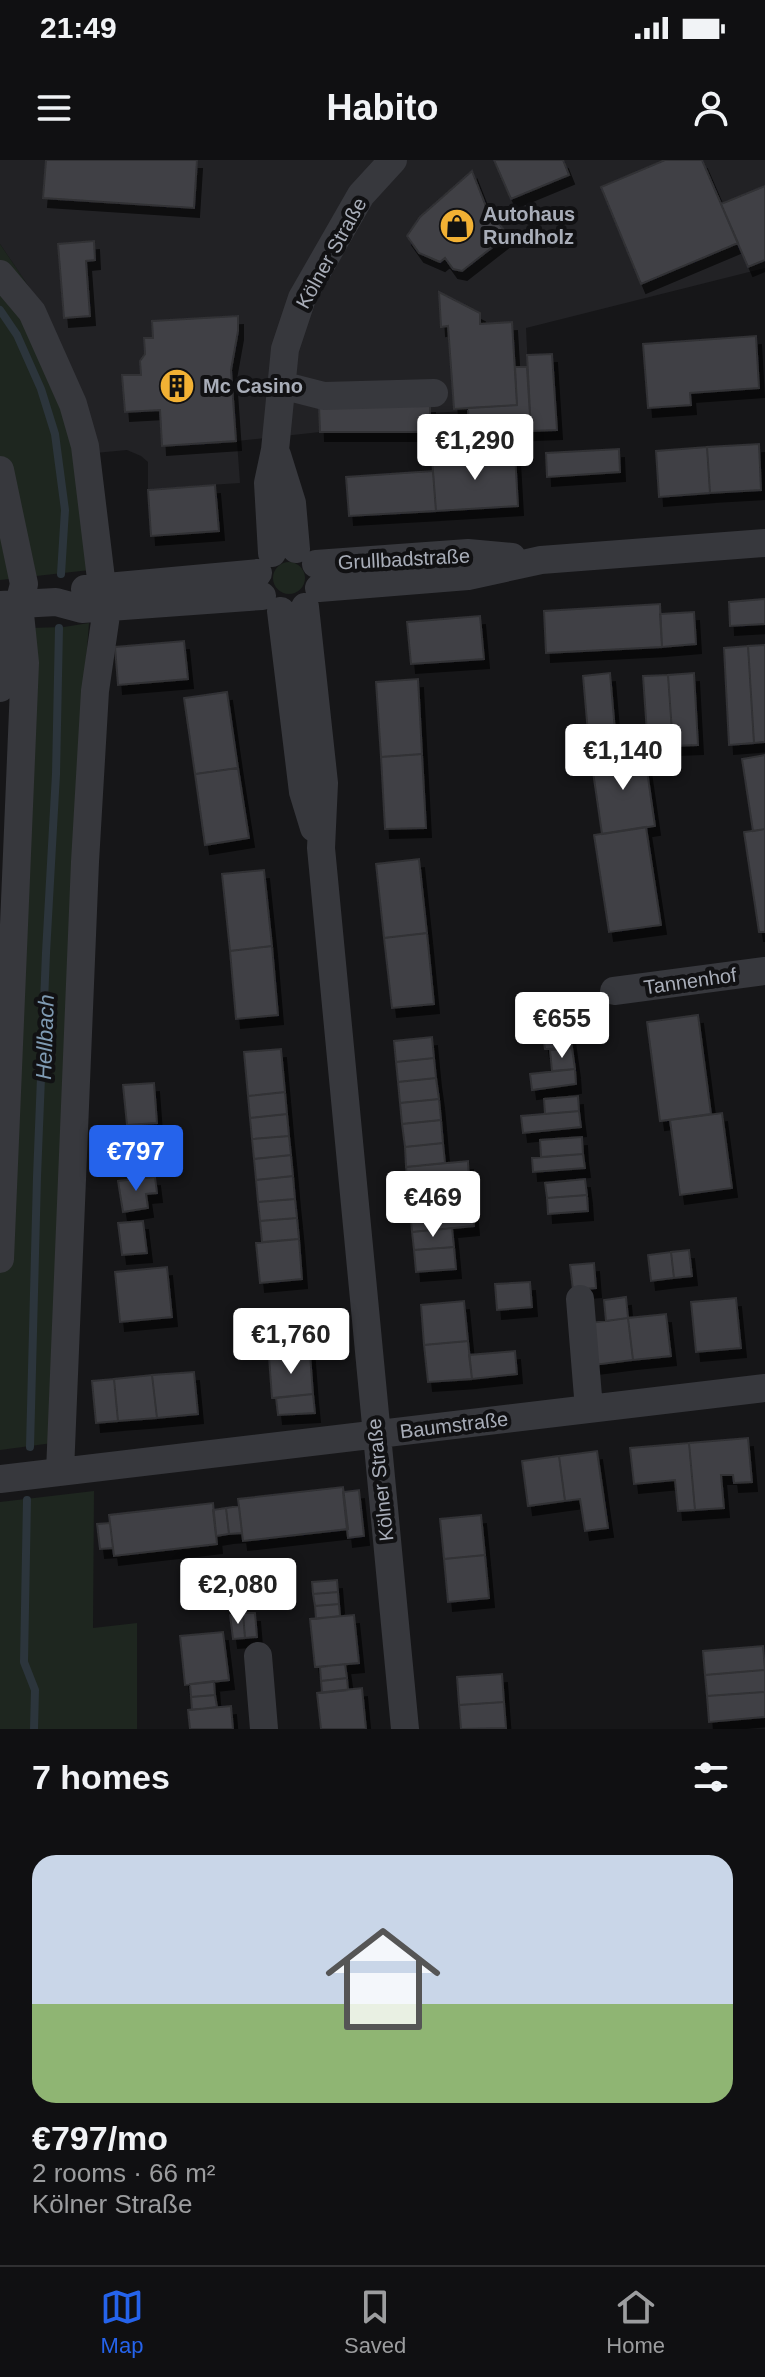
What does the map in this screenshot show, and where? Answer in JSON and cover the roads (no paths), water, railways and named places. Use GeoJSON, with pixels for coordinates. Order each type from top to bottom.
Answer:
{"type":"FeatureCollection","features":[{"type":"Feature","properties":{"kind":"street","name":"Kölner Straße"},"geometry":{"type":"LineString","coordinates":[[393,160],[361,195],[302,298],[285,349],[275,450],[268,483],[289,580],[324,783],[321,848],[405,1729]]}},
{"type":"Feature","properties":{"kind":"street"},"geometry":{"type":"LineString","coordinates":[[0,274],[32,312],[73,404],[85,446],[104,597],[85,862],[60,1472]]}},
{"type":"Feature","properties":{"kind":"street"},"geometry":{"type":"LineString","coordinates":[[281,385],[324,396],[434,393]]}},
{"type":"Feature","properties":{"kind":"street"},"geometry":{"type":"LineString","coordinates":[[0,470],[24,584],[7,605],[0,688]]}},
{"type":"Feature","properties":{"kind":"street","name":"Grullbadstraße"},"geometry":{"type":"LineString","coordinates":[[7,605],[56,602],[78,589],[104,597],[289,580],[365,562],[468,553],[541,560],[765,543]]}},
{"type":"Feature","properties":{"kind":"street"},"geometry":{"type":"LineString","coordinates":[[0,1259],[25,663],[7,605]]}},
{"type":"Feature","properties":{"kind":"street","name":"Tannenhof"},"geometry":{"type":"LineString","coordinates":[[614,991],[765,971]]}},
{"type":"Feature","properties":{"kind":"street"},"geometry":{"type":"LineString","coordinates":[[580,1299],[589,1409]]}},
{"type":"Feature","properties":{"kind":"street","name":"Baumstraße"},"geometry":{"type":"LineString","coordinates":[[0,1479],[765,1388]]}},
{"type":"Feature","properties":{"kind":"street"},"geometry":{"type":"LineString","coordinates":[[258,1656],[264,1729]]}},
{"type":"Feature","properties":{"kind":"waterway","name":"Hellbach"},"geometry":{"type":"LineString","coordinates":[[0,310],[17,335],[41,389],[55,434],[65,510],[61,574]]}},
{"type":"Feature","properties":{"kind":"waterway","name":"Hellbach"},"geometry":{"type":"LineString","coordinates":[[30,1447],[37,1177],[56,774],[59,628]]}},
{"type":"Feature","properties":{"kind":"waterway","name":"Hellbach"},"geometry":{"type":"LineString","coordinates":[[27,1500],[24,1662],[35,1690],[34,1729]]}},
{"type":"Feature","properties":{"kind":"place","name":"Autohaus Rundholz"},"geometry":{"type":"Point","coordinates":[457,226]}},
{"type":"Feature","properties":{"kind":"place","name":"Mc Casino"},"geometry":{"type":"Point","coordinates":[177,386]}}]}
